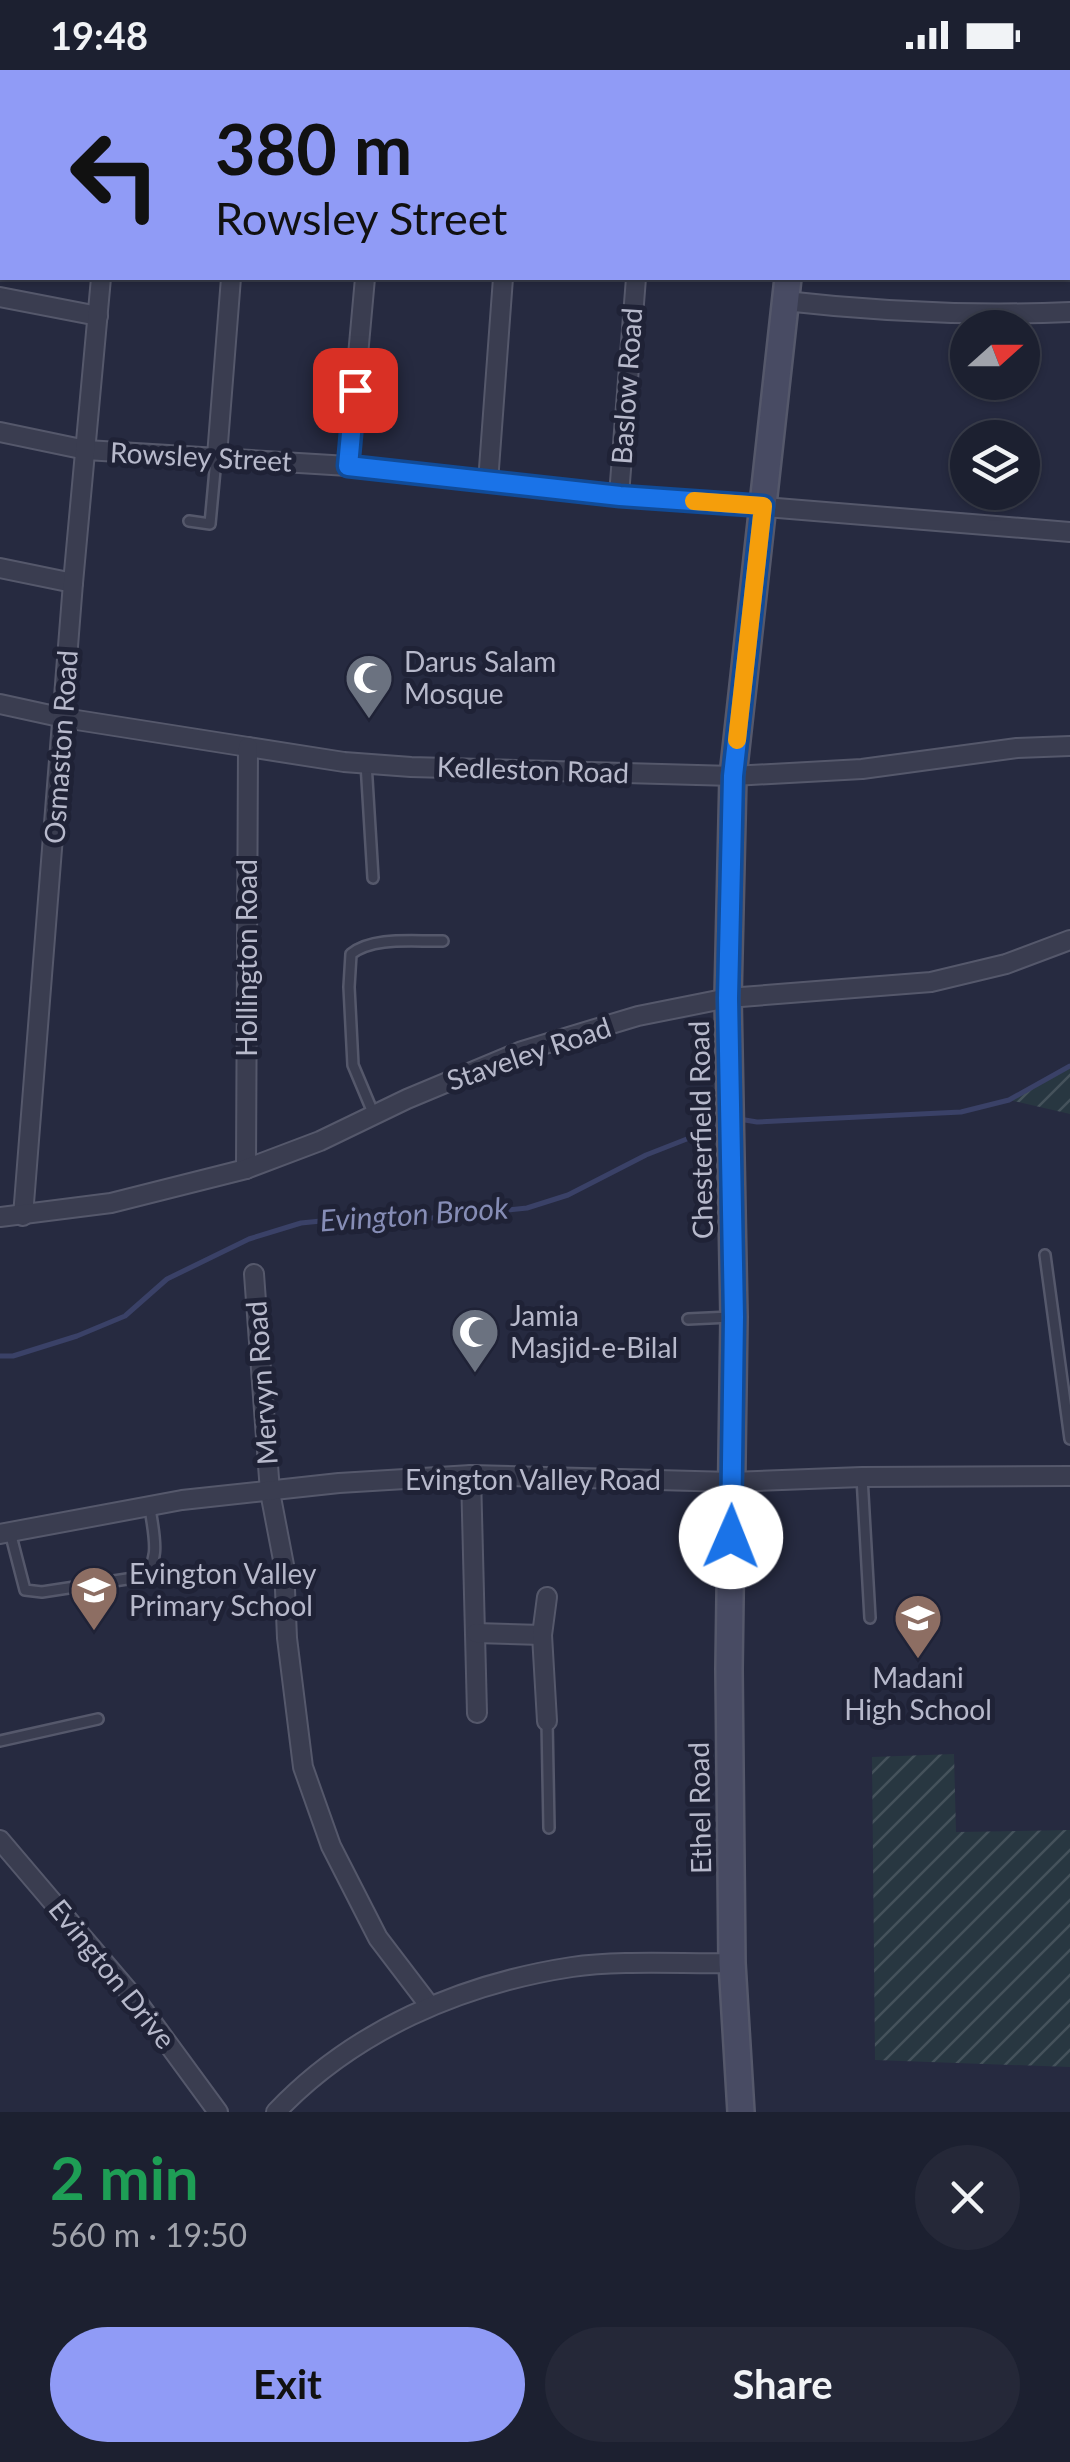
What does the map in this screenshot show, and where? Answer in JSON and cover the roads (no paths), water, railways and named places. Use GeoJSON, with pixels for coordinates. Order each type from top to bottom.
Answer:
{"type":"FeatureCollection","features":[{"type":"Feature","properties":{"kind":"street","name":"Osmaston Road"},"geometry":{"type":"LineString","coordinates":[[23,1216],[101,280]]}},
{"type":"Feature","properties":{"kind":"street"},"geometry":{"type":"LineString","coordinates":[[216,456],[231,280]]}},
{"type":"Feature","properties":{"kind":"street"},"geometry":{"type":"LineString","coordinates":[[348,466],[366,280]]}},
{"type":"Feature","properties":{"kind":"street"},"geometry":{"type":"LineString","coordinates":[[488,482],[503,280]]}},
{"type":"Feature","properties":{"kind":"street","name":"Baslow Road"},"geometry":{"type":"LineString","coordinates":[[620,496],[636,280]]}},
{"type":"Feature","properties":{"kind":"street"},"geometry":{"type":"LineString","coordinates":[[786,289],[873,311],[980,316],[1070,312]]}},
{"type":"Feature","properties":{"kind":"street","name":"Chesterfield Road"},"geometry":{"type":"LineString","coordinates":[[732,1493],[734,1317],[728,998],[733,776],[786,289]]}},
{"type":"Feature","properties":{"kind":"street"},"geometry":{"type":"LineString","coordinates":[[0,297],[98,316]]}},
{"type":"Feature","properties":{"kind":"street","name":"Rowsley Street"},"geometry":{"type":"LineString","coordinates":[[0,432],[86,450],[348,466],[620,496],[1070,532]]}},
{"type":"Feature","properties":{"kind":"street"},"geometry":{"type":"LineString","coordinates":[[0,568],[73,583]]}},
{"type":"Feature","properties":{"kind":"street","name":"Kedleston Road"},"geometry":{"type":"LineString","coordinates":[[0,704],[64,718],[366,763],[733,776],[862,769],[1017,748],[1070,746]]}},
{"type":"Feature","properties":{"kind":"street","name":"Hollington Road"},"geometry":{"type":"LineString","coordinates":[[246,1169],[248,747]]}},
{"type":"Feature","properties":{"kind":"street","name":"Staveley Road"},"geometry":{"type":"LineString","coordinates":[[0,1217],[111,1203],[246,1169],[320,1141],[522,1051],[638,1016],[728,998],[931,982],[1006,964],[1070,940]]}},
{"type":"Feature","properties":{"kind":"street","name":"Mervyn Road"},"geometry":{"type":"LineString","coordinates":[[254,1274],[270,1492],[284,1565],[287,1638],[303,1767],[332,1846],[378,1938],[430,2004]]}},
{"type":"Feature","properties":{"kind":"street"},"geometry":{"type":"LineString","coordinates":[[471,1474],[477,1714]]}},
{"type":"Feature","properties":{"kind":"street","name":"Evington Valley Road"},"geometry":{"type":"LineString","coordinates":[[5,1533],[150,1506],[339,1483],[471,1474],[732,1493],[862,1477],[1070,1476]]}},
{"type":"Feature","properties":{"kind":"street","name":"Ethel Road"},"geometry":{"type":"LineString","coordinates":[[732,1493],[732,1963],[741,2112]]}},
{"type":"Feature","properties":{"kind":"street"},"geometry":{"type":"LineString","coordinates":[[547,1596],[542,1635],[547,1721]]}},
{"type":"Feature","properties":{"kind":"street"},"geometry":{"type":"LineString","coordinates":[[476,1633],[542,1635]]}},
{"type":"Feature","properties":{"kind":"street","name":"Evington Drive"},"geometry":{"type":"LineString","coordinates":[[0,1840],[136,2000],[218,2112]]}},
{"type":"Feature","properties":{"kind":"street"},"geometry":{"type":"LineString","coordinates":[[276,2112],[293,2094],[376,2033],[430,2004],[497,1982],[575,1966],[732,1963]]}},
{"type":"Feature","properties":{"kind":"lane"},"geometry":{"type":"LineString","coordinates":[[189,521],[210,524],[216,456]]}},
{"type":"Feature","properties":{"kind":"lane"},"geometry":{"type":"LineString","coordinates":[[366,763],[374,878]]}},
{"type":"Feature","properties":{"kind":"lane"},"geometry":{"type":"LineString","coordinates":[[374,1115],[353,1065],[351,954],[376,943],[443,940]]}},
{"type":"Feature","properties":{"kind":"lane"},"geometry":{"type":"LineString","coordinates":[[1044,1255],[1070,1439]]}},
{"type":"Feature","properties":{"kind":"lane"},"geometry":{"type":"LineString","coordinates":[[688,1319],[734,1317]]}},
{"type":"Feature","properties":{"kind":"lane"},"geometry":{"type":"LineString","coordinates":[[862,1477],[870,1618]]}},
{"type":"Feature","properties":{"kind":"lane"},"geometry":{"type":"LineString","coordinates":[[5,1533],[25,1590],[42,1592],[140,1576],[150,1571],[155,1562],[150,1506]]}},
{"type":"Feature","properties":{"kind":"lane"},"geometry":{"type":"LineString","coordinates":[[0,1741],[98,1719]]}},
{"type":"Feature","properties":{"kind":"lane"},"geometry":{"type":"LineString","coordinates":[[547,1721],[548,1828]]}},
{"type":"Feature","properties":{"kind":"waterway","name":"Evington Brook"},"geometry":{"type":"LineString","coordinates":[[739,1119],[757,1122],[961,1112],[1009,1100],[1070,1066]]}},
{"type":"Feature","properties":{"kind":"waterway","name":"Evington Brook"},"geometry":{"type":"LineString","coordinates":[[0,1356],[13,1356],[77,1336],[125,1316],[167,1279],[249,1239],[301,1223],[381,1215],[403,1221],[527,1208],[568,1195],[646,1155],[720,1126]]}},
{"type":"Feature","properties":{"kind":"place","name":"Darus Salam Mosque"},"geometry":{"type":"Point","coordinates":[369,720]}},
{"type":"Feature","properties":{"kind":"place","name":"Jamia Masjid-e-Bilal"},"geometry":{"type":"Point","coordinates":[475,1374]}},
{"type":"Feature","properties":{"kind":"place","name":"Evington Valley Primary School"},"geometry":{"type":"Point","coordinates":[94,1632]}},
{"type":"Feature","properties":{"kind":"place","name":"Madani High School"},"geometry":{"type":"Point","coordinates":[918,1660]}}]}
